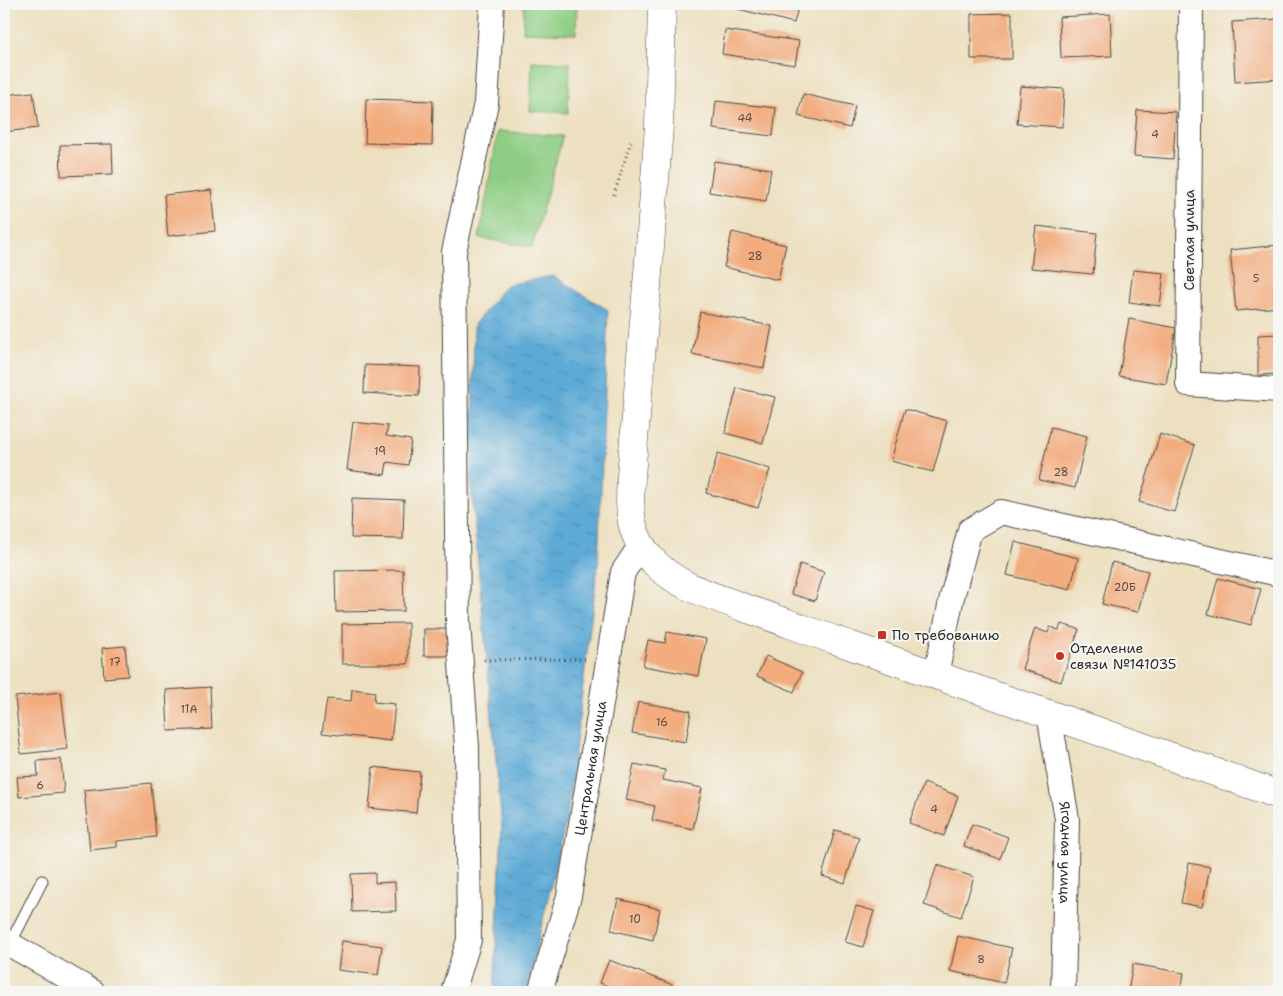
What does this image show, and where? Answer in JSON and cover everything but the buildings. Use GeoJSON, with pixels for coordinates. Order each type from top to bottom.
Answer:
{"type":"FeatureCollection","features":[{"type":"Feature","properties":{"kind":"street"},"geometry":{"type":"LineString","coordinates":[[453,992],[469,940],[467,747],[458,623],[454,252],[486,103],[492,4]]}},
{"type":"Feature","properties":{"kind":"street"},"geometry":{"type":"LineString","coordinates":[[662,4],[659,126],[631,476],[630,506],[632,522],[635,534],[641,545],[656,564],[670,576],[691,588],[816,634],[1279,795]]}},
{"type":"Feature","properties":{"kind":"street","name":"Светлая улица"},"geometry":{"type":"LineString","coordinates":[[1191,4],[1188,384],[1279,390]]}},
{"type":"Feature","properties":{"kind":"street"},"geometry":{"type":"LineString","coordinates":[[936,675],[951,601],[970,530],[1001,512],[1279,574]]}},
{"type":"Feature","properties":{"kind":"street","name":"Центральная улица"},"geometry":{"type":"LineString","coordinates":[[540,992],[569,896],[623,572],[641,545]]}},
{"type":"Feature","properties":{"kind":"street","name":"Ягодная улица"},"geometry":{"type":"LineString","coordinates":[[1049,714],[1067,820],[1063,992]]}},
{"type":"Feature","properties":{"kind":"street"},"geometry":{"type":"LineString","coordinates":[[7,943],[93,992]]}},
{"type":"Feature","properties":{"kind":"lane"},"geometry":{"type":"LineString","coordinates":[[7,943],[42,881]]}},
{"type":"Feature","properties":{"kind":"path"},"geometry":{"type":"LineString","coordinates":[[614,195],[636,126],[659,126]]}},
{"type":"Feature","properties":{"kind":"path"},"geometry":{"type":"LineString","coordinates":[[478,660],[591,659]]}},
{"type":"Feature","properties":{"kind":"green space"},"geometry":{"type":"Polygon","coordinates":[[[524,4],[577,4],[576,34],[523,32],[524,4]]]}},
{"type":"Feature","properties":{"kind":"green space"},"geometry":{"type":"Polygon","coordinates":[[[532,61],[570,63],[568,113],[530,111],[532,61]]]}},
{"type":"Feature","properties":{"kind":"green space"},"geometry":{"type":"Polygon","coordinates":[[[498,131],[563,136],[532,247],[479,238],[498,131]]]}},
{"type":"Feature","properties":{"kind":"water"},"geometry":{"type":"Polygon","coordinates":[[[553,276],[608,310],[598,563],[567,816],[526,992],[494,992],[502,827],[471,487],[474,325],[506,285],[553,276]]]}},
{"type":"Feature","properties":{"kind":"place","name":"По требованию"},"geometry":{"type":"Point","coordinates":[882,635]}},
{"type":"Feature","properties":{"kind":"place","name":"Отделение связи №141035"},"geometry":{"type":"Point","coordinates":[1060,656]}}]}
